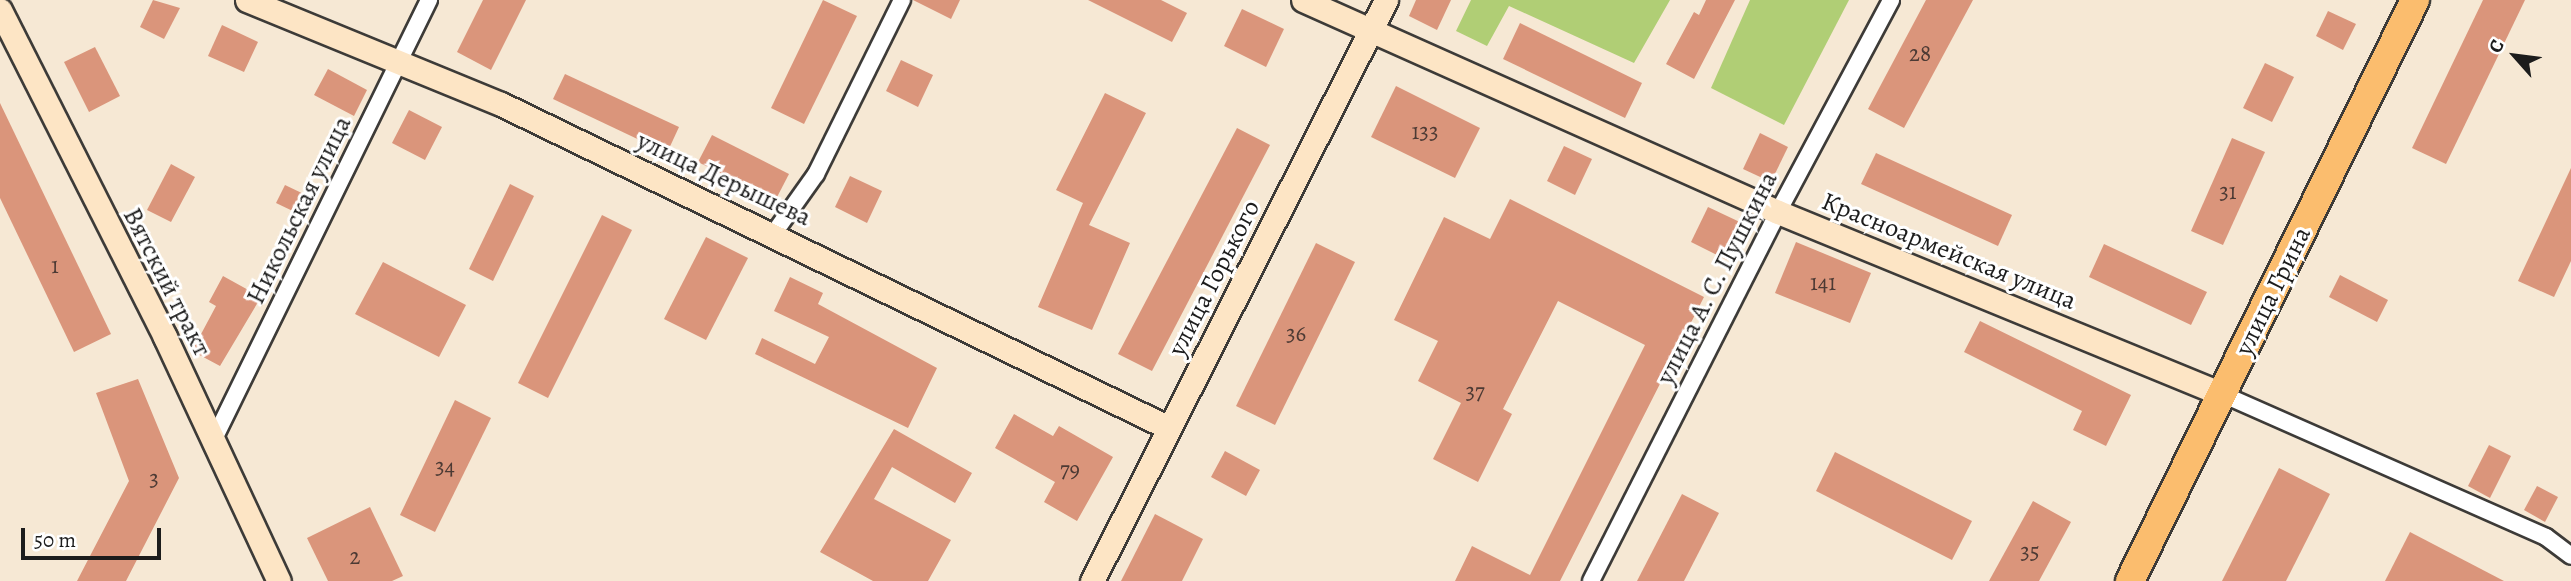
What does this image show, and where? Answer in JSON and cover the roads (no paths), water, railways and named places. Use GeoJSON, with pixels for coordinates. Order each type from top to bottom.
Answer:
{"type":"FeatureCollection","features":[{"type":"Feature","properties":{"kind":"highway","name":"улица Грина"},"geometry":{"type":"LineString","coordinates":[[2130,581],[2414,0]]}},
{"type":"Feature","properties":{"kind":"street","name":"улица Дерышева"},"geometry":{"type":"LineString","coordinates":[[247,0],[501,104],[774,233],[1169,428]]}},
{"type":"Feature","properties":{"kind":"street","name":"Никольская улица"},"geometry":{"type":"LineString","coordinates":[[213,441],[429,0]]}},
{"type":"Feature","properties":{"kind":"street"},"geometry":{"type":"LineString","coordinates":[[774,233],[816,174],[902,0]]}},
{"type":"Feature","properties":{"kind":"street","name":"Красноармейская улица"},"geometry":{"type":"LineString","coordinates":[[1303,0],[1778,212],[2222,394],[2546,537],[2571,556]]}},
{"type":"Feature","properties":{"kind":"street","name":"улица Горького"},"geometry":{"type":"LineString","coordinates":[[1092,581],[1386,0]]}},
{"type":"Feature","properties":{"kind":"street","name":"улица А. С. Пушкина"},"geometry":{"type":"LineString","coordinates":[[1591,581],[1778,212],[1891,0]]}},
{"type":"Feature","properties":{"kind":"street","name":"Вятский тракт"},"geometry":{"type":"LineString","coordinates":[[0,10],[213,441],[279,581]]}}]}
